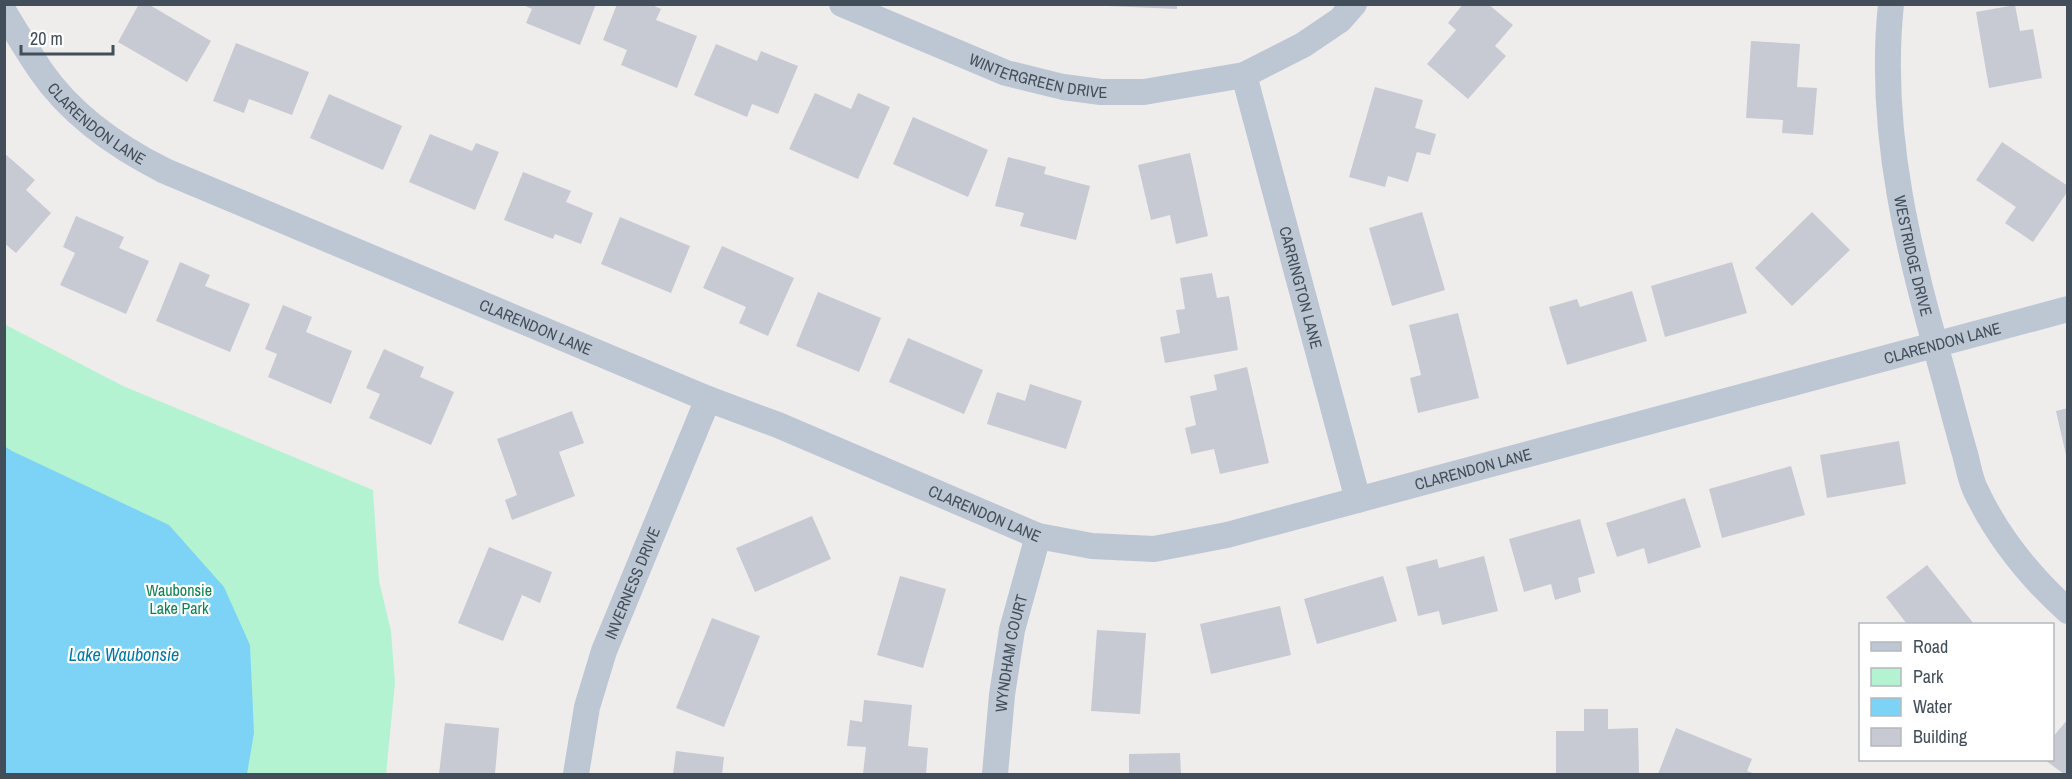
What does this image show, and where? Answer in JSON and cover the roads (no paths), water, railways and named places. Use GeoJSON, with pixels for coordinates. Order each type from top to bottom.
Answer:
{"type":"FeatureCollection","features":[{"type":"Feature","properties":{"kind":"street","name":"WINTERGREEN DRIVE"},"geometry":{"type":"LineString","coordinates":[[844,5],[1006,73],[1063,87],[1101,92],[1144,92],[1244,75],[1303,45],[1340,20],[1354,4]]}},
{"type":"Feature","properties":{"kind":"street","name":"WESTRIDGE DRIVE"},"geometry":{"type":"LineString","coordinates":[[1891,4],[1887,85],[1891,143],[1899,202],[1934,344],[1974,487],[2008,547],[2044,590],[2067,611]]}},
{"type":"Feature","properties":{"kind":"street","name":"CLARENDON LANE"},"geometry":{"type":"LineString","coordinates":[[4,12],[41,72],[69,106],[98,131],[138,158],[708,399],[778,424],[1038,536],[1092,546],[1154,549],[1227,535],[2067,309]]}},
{"type":"Feature","properties":{"kind":"street","name":"CARRINGTON LANE"},"geometry":{"type":"LineString","coordinates":[[1244,75],[1358,500]]}},
{"type":"Feature","properties":{"kind":"street","name":"INVERNESS DRIVE"},"geometry":{"type":"LineString","coordinates":[[576,774],[587,707],[604,651],[708,399]]}},
{"type":"Feature","properties":{"kind":"street","name":"WYNDHAM COURT"},"geometry":{"type":"LineString","coordinates":[[995,774],[1002,695],[1012,630],[1038,536]]}},
{"type":"Feature","properties":{"kind":"water","name":"Lake Waubonsie"},"geometry":{"type":"Polygon","coordinates":[[[4,446],[169,525],[224,587],[250,645],[254,733],[247,774],[5,774],[4,446]]]}},
{"type":"Feature","properties":{"kind":"park label","name":"Waubonsie Lake Park"},"geometry":{"type":"Point","coordinates":[179,599]}}]}
